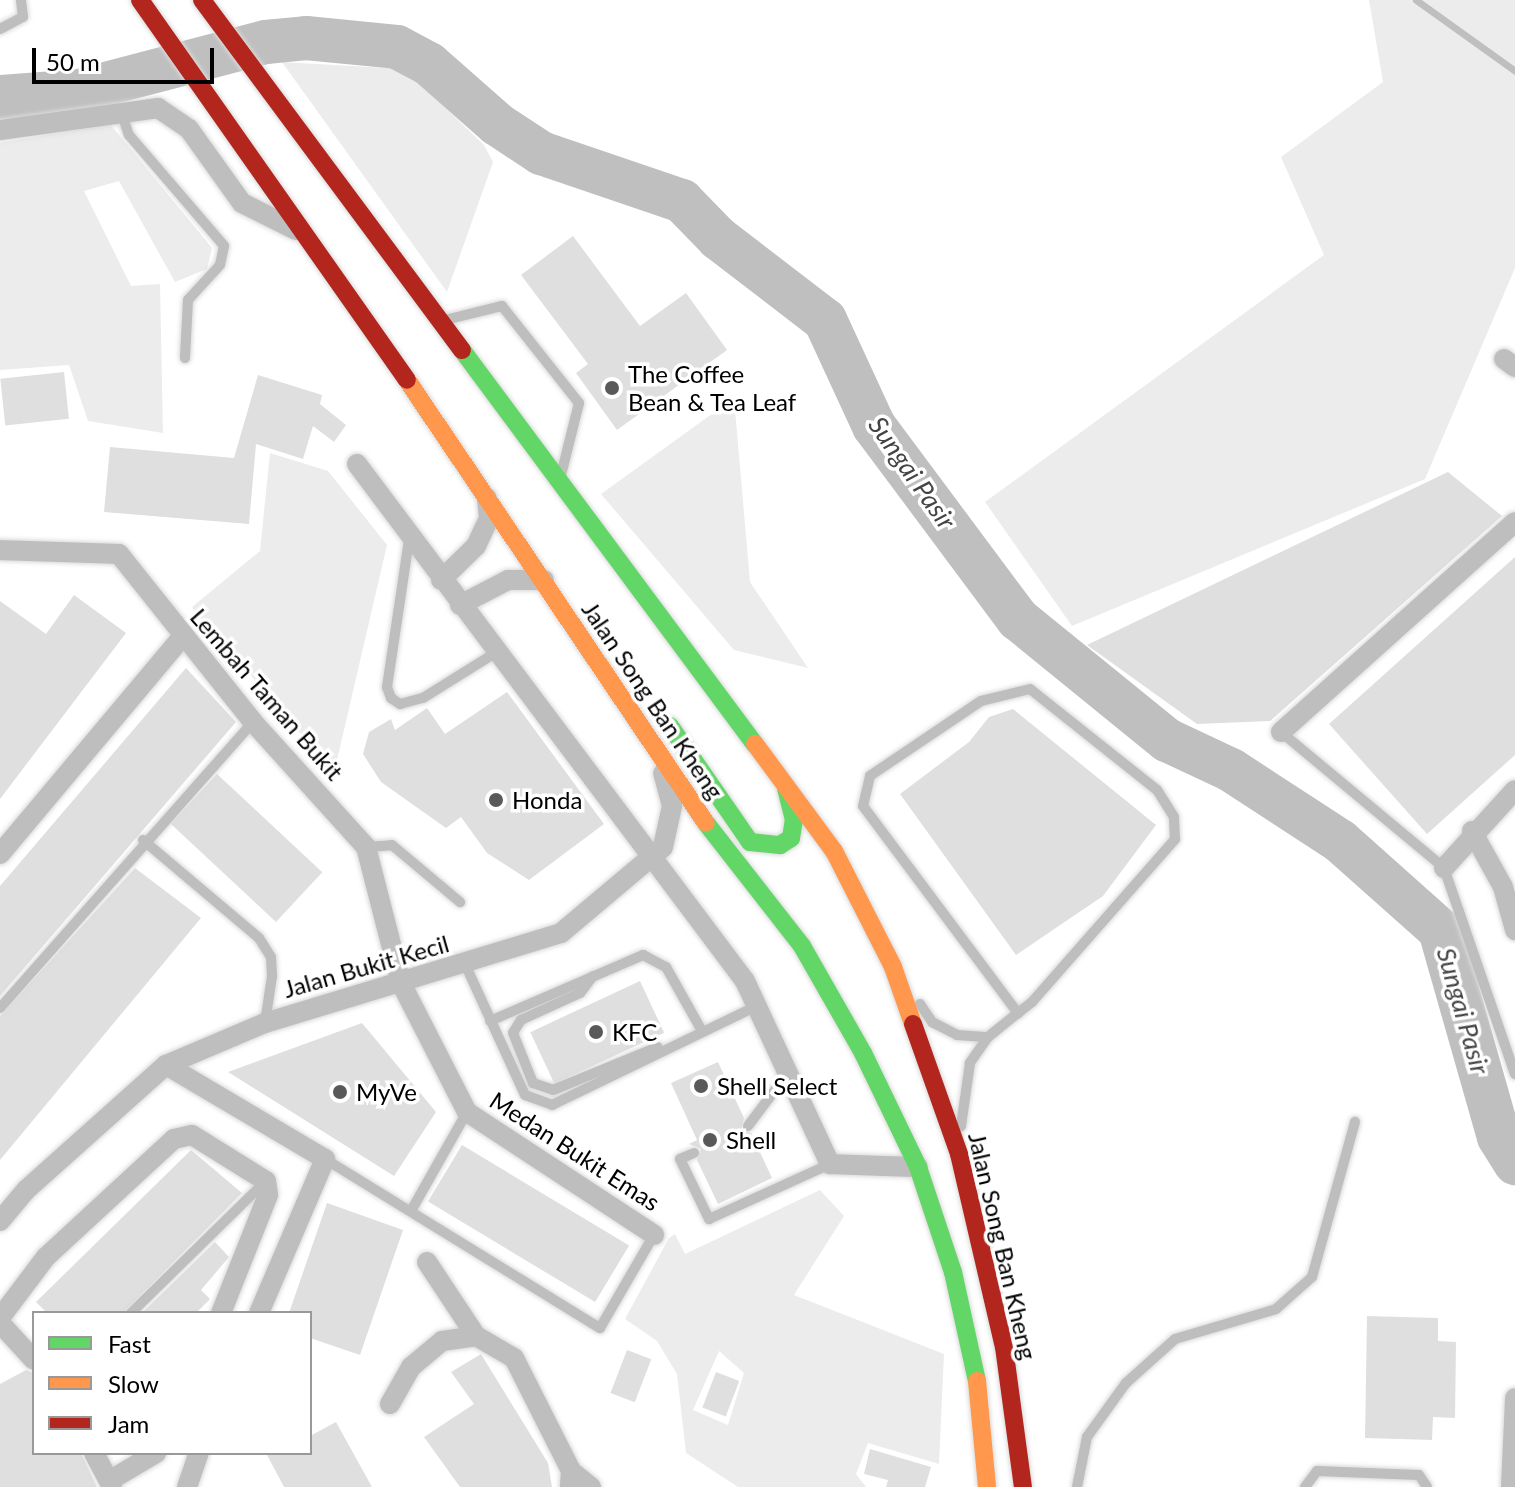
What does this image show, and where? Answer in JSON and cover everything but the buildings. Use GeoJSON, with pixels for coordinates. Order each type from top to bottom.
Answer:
{"type":"FeatureCollection","features":[{"type":"Feature","properties":{"kind":"main road","name":"Jalan Song Ban Kheng"},"geometry":{"type":"LineString","coordinates":[[140,0],[213,103],[296,230],[486,492],[651,734],[711,831],[802,946],[918,1167],[953,1272],[976,1374],[987,1487]]}},
{"type":"Feature","properties":{"kind":"main road","name":"Jalan Song Ban Kheng"},"geometry":{"type":"LineString","coordinates":[[207,6],[436,322],[783,778],[834,851],[893,967],[959,1154],[1004,1347],[1023,1487]]}},
{"type":"Feature","properties":{"kind":"main road"},"geometry":{"type":"LineString","coordinates":[[521,546],[543,553],[572,587]]}},
{"type":"Feature","properties":{"kind":"main road"},"geometry":{"type":"LineString","coordinates":[[659,711],[750,842],[780,845],[791,838],[794,820],[783,778]]}},
{"type":"Feature","properties":{"kind":"street"},"geometry":{"type":"LineString","coordinates":[[0,130],[158,108],[189,129],[242,203],[296,230]]}},
{"type":"Feature","properties":{"kind":"street"},"geometry":{"type":"LineString","coordinates":[[357,464],[409,540],[652,857],[757,1006],[830,1164],[918,1167]]}},
{"type":"Feature","properties":{"kind":"street"},"geometry":{"type":"LineString","coordinates":[[441,580],[476,546],[489,518],[486,492]]}},
{"type":"Feature","properties":{"kind":"street"},"geometry":{"type":"LineString","coordinates":[[1281,732],[1515,522]]}},
{"type":"Feature","properties":{"kind":"street","name":"Lembah Taman Bukit"},"geometry":{"type":"LineString","coordinates":[[0,550],[119,554],[182,637],[253,722],[366,847],[401,983]]}},
{"type":"Feature","properties":{"kind":"street"},"geometry":{"type":"LineString","coordinates":[[460,605],[508,580],[544,580]]}},
{"type":"Feature","properties":{"kind":"street"},"geometry":{"type":"LineString","coordinates":[[0,854],[182,637]]}},
{"type":"Feature","properties":{"kind":"street","name":"Jalan Bukit Kecil"},"geometry":{"type":"LineString","coordinates":[[0,1221],[26,1190],[166,1065],[265,1023],[561,933],[652,857],[667,838],[672,806],[651,734]]}},
{"type":"Feature","properties":{"kind":"street"},"geometry":{"type":"LineString","coordinates":[[1444,868],[1472,831],[1515,790]]}},
{"type":"Feature","properties":{"kind":"street"},"geometry":{"type":"LineString","coordinates":[[1472,831],[1503,887],[1515,930]]}},
{"type":"Feature","properties":{"kind":"street","name":"Medan Bukit Emas"},"geometry":{"type":"LineString","coordinates":[[401,983],[467,1112],[654,1235]]}},
{"type":"Feature","properties":{"kind":"street"},"geometry":{"type":"LineString","coordinates":[[166,1065],[325,1159],[260,1311]]}},
{"type":"Feature","properties":{"kind":"street"},"geometry":{"type":"LineString","coordinates":[[32,1358],[0,1321],[46,1257],[174,1139],[192,1135],[211,1142],[266,1181],[264,1209],[222,1311]]}},
{"type":"Feature","properties":{"kind":"street"},"geometry":{"type":"LineString","coordinates":[[427,1262],[476,1336],[514,1358],[570,1479],[591,1487]]}},
{"type":"Feature","properties":{"kind":"street"},"geometry":{"type":"LineString","coordinates":[[390,1404],[411,1367],[442,1341],[476,1336]]}},
{"type":"Feature","properties":{"kind":"street"},"geometry":{"type":"LineString","coordinates":[[1511,1487],[1515,1398]]}},
{"type":"Feature","properties":{"kind":"street"},"geometry":{"type":"LineString","coordinates":[[95,1455],[111,1484],[153,1455]]}},
{"type":"Feature","properties":{"kind":"street"},"geometry":{"type":"LineString","coordinates":[[187,1487],[198,1455]]}},
{"type":"Feature","properties":{"kind":"lane"},"geometry":{"type":"LineString","coordinates":[[0,29],[23,17],[21,0]]}},
{"type":"Feature","properties":{"kind":"lane"},"geometry":{"type":"LineString","coordinates":[[121,111],[129,135],[224,246],[220,265],[188,300],[185,358]]}},
{"type":"Feature","properties":{"kind":"lane"},"geometry":{"type":"LineString","coordinates":[[436,322],[502,306],[579,403],[559,485]]}},
{"type":"Feature","properties":{"kind":"lane"},"geometry":{"type":"LineString","coordinates":[[409,540],[387,687],[391,698],[400,704],[423,698],[495,653]]}},
{"type":"Feature","properties":{"kind":"lane"},"geometry":{"type":"LineString","coordinates":[[959,1154],[964,1086],[988,1037],[1018,1013],[1175,839],[1174,817],[1157,790],[1030,689],[981,701],[870,776],[863,806],[1018,1013]]}},
{"type":"Feature","properties":{"kind":"lane"},"geometry":{"type":"LineString","coordinates":[[0,1008],[143,840],[253,722]]}},
{"type":"Feature","properties":{"kind":"lane"},"geometry":{"type":"LineString","coordinates":[[1281,732],[1444,868],[1515,1074]]}},
{"type":"Feature","properties":{"kind":"lane"},"geometry":{"type":"LineString","coordinates":[[143,840],[259,938],[271,957],[272,976],[265,1023]]}},
{"type":"Feature","properties":{"kind":"lane"},"geometry":{"type":"LineString","coordinates":[[366,847],[392,845],[460,902]]}},
{"type":"Feature","properties":{"kind":"lane"},"geometry":{"type":"LineString","coordinates":[[490,1021],[643,955],[666,967],[702,1031]]}},
{"type":"Feature","properties":{"kind":"lane"},"geometry":{"type":"LineString","coordinates":[[465,964],[525,1095],[552,1105],[757,1006]]}},
{"type":"Feature","properties":{"kind":"lane"},"geometry":{"type":"LineString","coordinates":[[893,967],[932,1022],[957,1035],[988,1037]]}},
{"type":"Feature","properties":{"kind":"lane"},"geometry":{"type":"LineString","coordinates":[[593,976],[580,993],[521,1020],[513,1033],[533,1083],[544,1089],[702,1031]]}},
{"type":"Feature","properties":{"kind":"lane"},"geometry":{"type":"LineString","coordinates":[[748,1126],[787,1074]]}},
{"type":"Feature","properties":{"kind":"lane"},"geometry":{"type":"LineString","coordinates":[[411,1211],[467,1112]]}},
{"type":"Feature","properties":{"kind":"lane"},"geometry":{"type":"LineString","coordinates":[[1077,1487],[1087,1437],[1135,1374],[1175,1339],[1276,1309],[1312,1277],[1355,1122]]}},
{"type":"Feature","properties":{"kind":"lane"},"geometry":{"type":"LineString","coordinates":[[694,1153],[680,1159],[709,1219],[830,1164]]}},
{"type":"Feature","properties":{"kind":"lane"},"geometry":{"type":"LineString","coordinates":[[325,1159],[600,1328],[654,1235]]}},
{"type":"Feature","properties":{"kind":"lane"},"geometry":{"type":"LineString","coordinates":[[133,1311],[266,1181]]}},
{"type":"Feature","properties":{"kind":"lane"},"geometry":{"type":"LineString","coordinates":[[1305,1487],[1317,1471],[1419,1475],[1427,1487]]}},
{"type":"Feature","properties":{"kind":"shaded area"},"geometry":{"type":"Polygon","coordinates":[[[1369,0],[1515,0],[1515,268],[1425,479],[1072,626],[985,502],[1324,255],[1281,157],[1383,82],[1369,0]]]}},
{"type":"Feature","properties":{"kind":"shaded area"},"geometry":{"type":"Polygon","coordinates":[[[282,62],[405,69],[484,145],[493,162],[447,292],[282,62]]]}},
{"type":"Feature","properties":{"kind":"shaded area"},"geometry":{"type":"Polygon","coordinates":[[[110,124],[212,248],[207,269],[175,282],[119,181],[84,191],[131,286],[160,284],[163,433],[88,421],[69,365],[0,370],[0,143],[110,124]]]}},
{"type":"Feature","properties":{"kind":"shaded area"},"geometry":{"type":"Polygon","coordinates":[[[734,398],[750,582],[808,668],[734,650],[601,494],[734,398]]]}},
{"type":"Feature","properties":{"kind":"shaded area"},"geometry":{"type":"Polygon","coordinates":[[[270,453],[328,471],[387,545],[334,773],[192,607],[260,551],[270,453]]]}},
{"type":"Feature","properties":{"kind":"shaded area"},"geometry":{"type":"Polygon","coordinates":[[[820,1190],[844,1216],[794,1295],[944,1354],[939,1464],[868,1443],[856,1474],[866,1487],[738,1487],[686,1453],[677,1374],[657,1341],[625,1319],[669,1238],[675,1234],[685,1254],[820,1190]],[[719,1351],[693,1410],[728,1425],[744,1373],[719,1351]]]}},
{"type":"Feature","properties":{"kind":"waterway"},"geometry":{"type":"LineString","coordinates":[[1416,0],[1515,71]]}},
{"type":"Feature","properties":{"kind":"waterway","name":"Sungai Pasir"},"geometry":{"type":"LineString","coordinates":[[0,97],[79,91],[266,42],[306,38],[397,47],[429,64],[497,124],[541,153],[682,201],[718,238],[825,320],[874,426],[1018,619],[1167,740],[1231,770],[1340,841],[1440,930],[1499,1137],[1515,1163]]}},
{"type":"Feature","properties":{"kind":"traffic: fast"},"geometry":{"type":"LineString","coordinates":[[462,350],[755,744]]}},
{"type":"Feature","properties":{"kind":"traffic: fast"},"geometry":{"type":"LineString","coordinates":[[670,726],[750,842],[780,845],[791,838],[794,820],[786,789]]}},
{"type":"Feature","properties":{"kind":"traffic: fast"},"geometry":{"type":"LineString","coordinates":[[706,823],[802,946],[863,1053],[918,1167],[953,1272],[977,1381]]}},
{"type":"Feature","properties":{"kind":"traffic: slow"},"geometry":{"type":"LineString","coordinates":[[407,380],[706,823]]}},
{"type":"Feature","properties":{"kind":"traffic: slow"},"geometry":{"type":"LineString","coordinates":[[755,744],[834,851],[893,967],[913,1024]]}},
{"type":"Feature","properties":{"kind":"traffic: slow"},"geometry":{"type":"LineString","coordinates":[[977,1381],[987,1487]]}},
{"type":"Feature","properties":{"kind":"traffic: jam"},"geometry":{"type":"LineString","coordinates":[[140,0],[407,380]]}},
{"type":"Feature","properties":{"kind":"traffic: jam"},"geometry":{"type":"LineString","coordinates":[[202,0],[462,350]]}},
{"type":"Feature","properties":{"kind":"traffic: jam"},"geometry":{"type":"LineString","coordinates":[[913,1024],[959,1154],[1004,1347],[1023,1487]]}},
{"type":"Feature","properties":{"kind":"place","name":"The Coffee Bean & Tea Leaf"},"geometry":{"type":"Point","coordinates":[612,388]}},
{"type":"Feature","properties":{"kind":"place","name":"Honda"},"geometry":{"type":"Point","coordinates":[496,800]}},
{"type":"Feature","properties":{"kind":"place","name":"KFC"},"geometry":{"type":"Point","coordinates":[596,1032]}},
{"type":"Feature","properties":{"kind":"place","name":"Shell Select"},"geometry":{"type":"Point","coordinates":[701,1086]}},
{"type":"Feature","properties":{"kind":"place","name":"MyVe"},"geometry":{"type":"Point","coordinates":[340,1092]}},
{"type":"Feature","properties":{"kind":"place","name":"Shell"},"geometry":{"type":"Point","coordinates":[710,1140]}}]}
